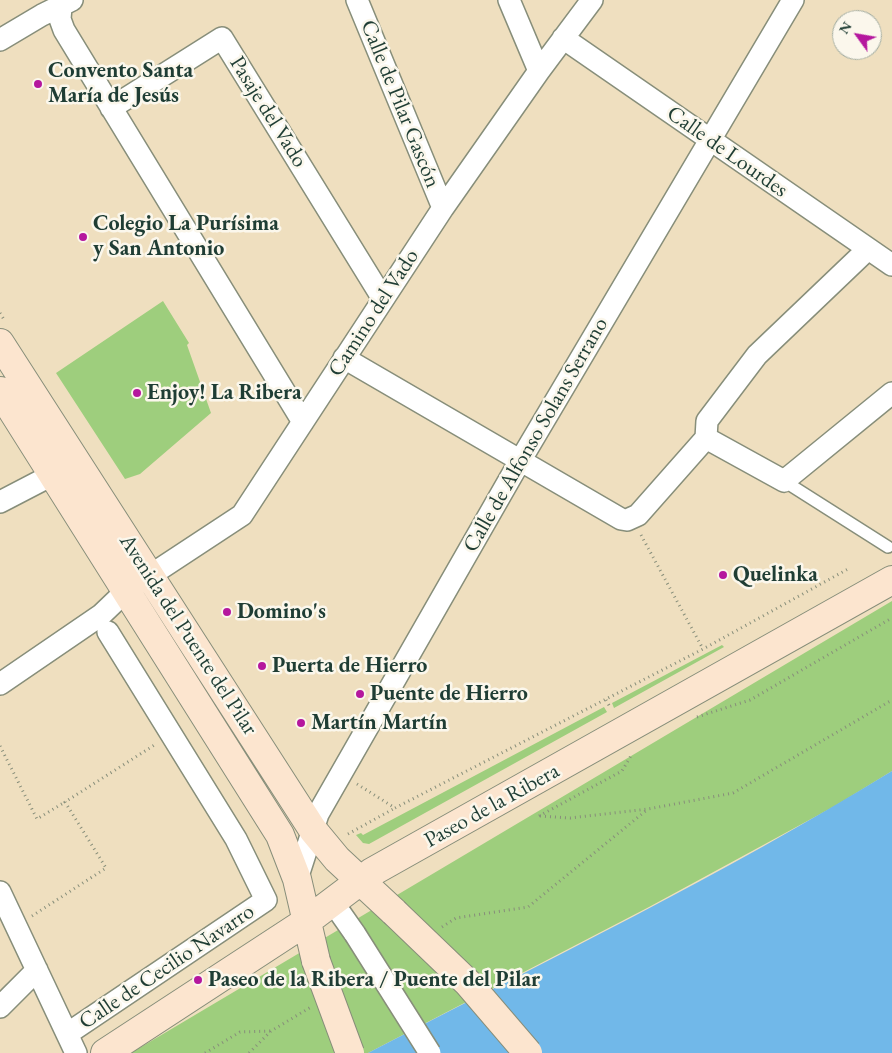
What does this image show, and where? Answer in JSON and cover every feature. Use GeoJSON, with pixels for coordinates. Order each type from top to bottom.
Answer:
{"type":"FeatureCollection","features":[{"type":"Feature","properties":{"kind":"main road","name":"Avenida del Puente del Pilar"},"geometry":{"type":"LineString","coordinates":[[0,344],[313,830],[360,881],[468,983],[528,1053]]}},
{"type":"Feature","properties":{"kind":"main road","name":"Avenida del Puente del Pilar"},"geometry":{"type":"LineString","coordinates":[[0,391],[280,835],[297,879],[316,961],[350,1053]]}},
{"type":"Feature","properties":{"kind":"main road","name":"Paseo de la Ribera"},"geometry":{"type":"LineString","coordinates":[[105,1053],[307,921],[360,881],[388,863],[892,580]]}},
{"type":"Feature","properties":{"kind":"street","name":"Calle de Pilar Gascón"},"geometry":{"type":"LineString","coordinates":[[357,0],[443,208]]}},
{"type":"Feature","properties":{"kind":"street"},"geometry":{"type":"LineString","coordinates":[[509,0],[539,70]]}},
{"type":"Feature","properties":{"kind":"street","name":"Camino del Vado"},"geometry":{"type":"LineString","coordinates":[[0,684],[101,614],[125,592],[242,515],[443,208],[539,70],[592,0]]}},
{"type":"Feature","properties":{"kind":"street","name":"Calle de Alfonso Solans Serrano"},"geometry":{"type":"LineString","coordinates":[[297,879],[318,814],[520,461],[793,0]]}},
{"type":"Feature","properties":{"kind":"street"},"geometry":{"type":"LineString","coordinates":[[0,40],[66,3]]}},
{"type":"Feature","properties":{"kind":"street"},"geometry":{"type":"LineString","coordinates":[[66,3],[60,19],[64,30],[303,422]]}},
{"type":"Feature","properties":{"kind":"street","name":"Pasaje del Vado"},"geometry":{"type":"LineString","coordinates":[[111,108],[222,38],[383,298]]}},
{"type":"Feature","properties":{"kind":"street","name":"Calle de Lourdes"},"geometry":{"type":"LineString","coordinates":[[563,38],[892,265]]}},
{"type":"Feature","properties":{"kind":"street"},"geometry":{"type":"LineString","coordinates":[[344,358],[621,519],[627,520],[638,515],[706,438],[706,421],[757,355],[868,249]]}},
{"type":"Feature","properties":{"kind":"street"},"geometry":{"type":"LineString","coordinates":[[706,438],[784,481],[892,393]]}},
{"type":"Feature","properties":{"kind":"street"},"geometry":{"type":"LineString","coordinates":[[0,502],[52,476]]}},
{"type":"Feature","properties":{"kind":"street"},"geometry":{"type":"LineString","coordinates":[[108,632],[172,733]]}},
{"type":"Feature","properties":{"kind":"street","name":"Calle de Cecilio Navarro"},"geometry":{"type":"LineString","coordinates":[[67,1034],[266,900],[236,839],[172,733]]}},
{"type":"Feature","properties":{"kind":"street"},"geometry":{"type":"LineString","coordinates":[[0,892],[76,1053]]}},
{"type":"Feature","properties":{"kind":"street"},"geometry":{"type":"LineString","coordinates":[[342,914],[430,1053]]}},
{"type":"Feature","properties":{"kind":"street"},"geometry":{"type":"LineString","coordinates":[[0,1007],[37,970]]}},
{"type":"Feature","properties":{"kind":"lane"},"geometry":{"type":"LineString","coordinates":[[784,481],[888,547]]}},
{"type":"Feature","properties":{"kind":"path"},"geometry":{"type":"LineString","coordinates":[[649,548],[703,649]]}},
{"type":"Feature","properties":{"kind":"path"},"geometry":{"type":"LineString","coordinates":[[348,834],[703,649],[848,569]]}},
{"type":"Feature","properties":{"kind":"path"},"geometry":{"type":"LineString","coordinates":[[694,718],[750,700],[892,618]]}},
{"type":"Feature","properties":{"kind":"path"},"geometry":{"type":"LineString","coordinates":[[606,700],[610,707]]}},
{"type":"Feature","properties":{"kind":"path"},"geometry":{"type":"LineString","coordinates":[[633,750],[622,771],[539,816],[580,817],[648,809],[733,793],[892,700]]}},
{"type":"Feature","properties":{"kind":"path"},"geometry":{"type":"LineString","coordinates":[[0,746],[37,820],[172,733]]}},
{"type":"Feature","properties":{"kind":"path"},"geometry":{"type":"LineString","coordinates":[[342,774],[395,808]]}},
{"type":"Feature","properties":{"kind":"path"},"geometry":{"type":"LineString","coordinates":[[16,926],[106,868],[65,802]]}},
{"type":"Feature","properties":{"kind":"path"},"geometry":{"type":"LineString","coordinates":[[204,1053],[240,1032],[271,1031]]}},
{"type":"Feature","properties":{"kind":"green space","name":"Enjoy! La Ribera"},"geometry":{"type":"Polygon","coordinates":[[[163,301],[189,343],[187,345],[211,413],[140,474],[125,479],[56,373],[163,301]]]}},
{"type":"Feature","properties":{"kind":"green space"},"geometry":{"type":"Polygon","coordinates":[[[892,601],[892,771],[835,806],[649,907],[368,1053],[131,1053],[892,601]]]}},
{"type":"Feature","properties":{"kind":"green space"},"geometry":{"type":"Polygon","coordinates":[[[722,645],[724,647],[614,708],[612,703],[722,645]]]}},
{"type":"Feature","properties":{"kind":"green space"},"geometry":{"type":"Polygon","coordinates":[[[604,707],[607,712],[369,844],[363,843],[356,835],[361,833],[363,835],[604,707]]]}},
{"type":"Feature","properties":{"kind":"water"},"geometry":{"type":"Polygon","coordinates":[[[892,771],[892,1053],[368,1053],[698,882],[764,846],[892,771]]]}},
{"type":"Feature","properties":{"kind":"place","name":"Convento Santa María de Jesús"},"geometry":{"type":"Point","coordinates":[38,84]}},
{"type":"Feature","properties":{"kind":"place","name":"Colegio La Purísima y San Antonio"},"geometry":{"type":"Point","coordinates":[83,237]}},
{"type":"Feature","properties":{"kind":"place","name":"Enjoy! La Ribera"},"geometry":{"type":"Point","coordinates":[137,393]}},
{"type":"Feature","properties":{"kind":"place","name":"Quelinka"},"geometry":{"type":"Point","coordinates":[723,575]}},
{"type":"Feature","properties":{"kind":"place","name":"Domino's"},"geometry":{"type":"Point","coordinates":[227,612]}},
{"type":"Feature","properties":{"kind":"place","name":"Puerta de Hierro"},"geometry":{"type":"Point","coordinates":[262,666]}},
{"type":"Feature","properties":{"kind":"place","name":"Puente de Hierro"},"geometry":{"type":"Point","coordinates":[360,694]}},
{"type":"Feature","properties":{"kind":"place","name":"Martín Martín"},"geometry":{"type":"Point","coordinates":[301,723]}},
{"type":"Feature","properties":{"kind":"place","name":"Paseo de la Ribera / Puente del Pilar"},"geometry":{"type":"Point","coordinates":[198,980]}}]}
